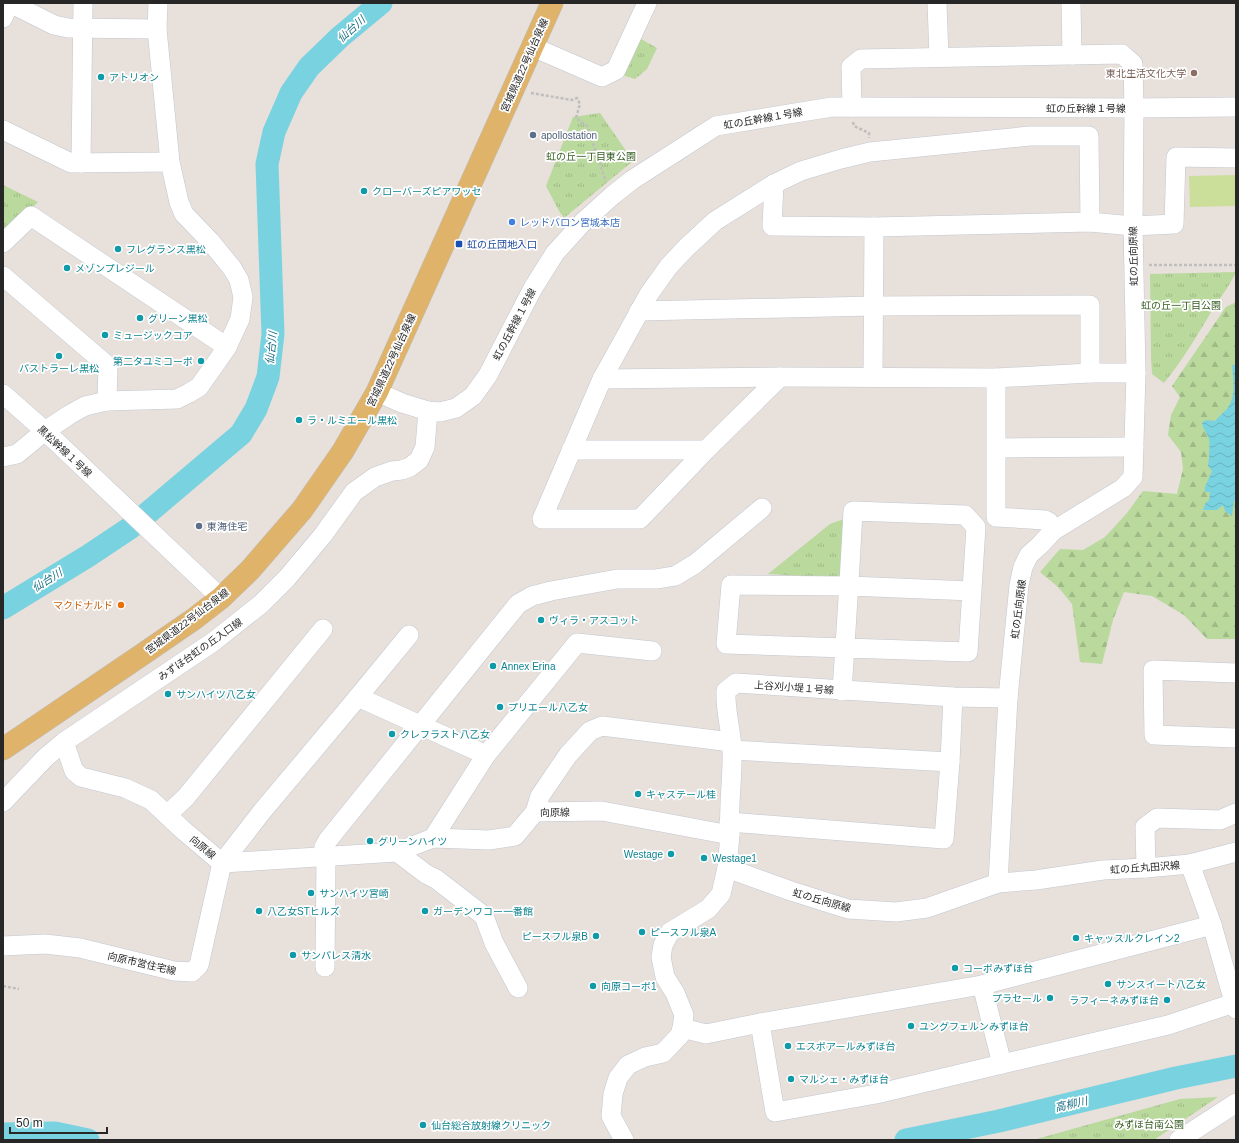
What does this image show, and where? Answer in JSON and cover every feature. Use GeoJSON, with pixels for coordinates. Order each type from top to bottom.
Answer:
{"type":"FeatureCollection","features":[{"type":"Feature","properties":{"kind":"main road","name":"宮城県道22号仙台泉線"},"geometry":{"type":"LineString","coordinates":[[3,749],[143,654],[221,598],[250,570],[302,510],[343,451],[377,392],[552,3]]}},
{"type":"Feature","properties":{"kind":"street"},"geometry":{"type":"LineString","coordinates":[[3,18],[9,3],[54,25],[68,28],[157,29]]}},
{"type":"Feature","properties":{"kind":"street"},"geometry":{"type":"LineString","coordinates":[[81,162],[83,3]]}},
{"type":"Feature","properties":{"kind":"street"},"geometry":{"type":"LineString","coordinates":[[3,457],[17,454],[44,431],[85,406],[107,401],[177,399],[199,387],[227,347],[240,319],[243,297],[239,280],[232,268],[210,241],[184,214],[179,202],[170,162],[157,29],[158,3]]}},
{"type":"Feature","properties":{"kind":"street"},"geometry":{"type":"LineString","coordinates":[[533,47],[602,77],[616,70],[647,3]]}},
{"type":"Feature","properties":{"kind":"street"},"geometry":{"type":"LineString","coordinates":[[937,3],[939,58]]}},
{"type":"Feature","properties":{"kind":"street"},"geometry":{"type":"LineString","coordinates":[[1071,3],[1072,55]]}},
{"type":"Feature","properties":{"kind":"street","name":"虹の丘向原線"},"geometry":{"type":"LineString","coordinates":[[727,868],[791,891],[848,909],[896,912],[927,908],[998,883],[1008,698],[1019,585],[1023,567],[1029,554],[1053,531],[1123,488],[1133,477],[1136,373],[1133,265],[1133,64],[1122,54],[861,59],[851,67],[850,107]]}},
{"type":"Feature","properties":{"kind":"street","name":"虹の丘幹線１号線"},"geometry":{"type":"LineString","coordinates":[[377,392],[402,403],[428,411],[440,412],[456,408],[473,396],[488,375],[533,288],[555,253],[583,222],[632,180],[716,126],[832,107],[1236,107]]}},
{"type":"Feature","properties":{"kind":"street"},"geometry":{"type":"LineString","coordinates":[[3,130],[71,163],[170,162]]}},
{"type":"Feature","properties":{"kind":"street"},"geometry":{"type":"LineString","coordinates":[[780,377],[706,450],[640,519],[542,519],[602,379],[649,294],[669,266],[686,248],[715,222],[774,184],[801,171],[870,152],[1030,136],[1089,136],[1090,222]]}},
{"type":"Feature","properties":{"kind":"street"},"geometry":{"type":"LineString","coordinates":[[774,184],[772,226],[874,227],[1090,222],[1133,226],[1174,224],[1176,157],[1236,158]]}},
{"type":"Feature","properties":{"kind":"street"},"geometry":{"type":"LineString","coordinates":[[3,243],[31,216],[227,347]]}},
{"type":"Feature","properties":{"kind":"street"},"geometry":{"type":"LineString","coordinates":[[873,377],[874,227]]}},
{"type":"Feature","properties":{"kind":"street"},"geometry":{"type":"LineString","coordinates":[[3,276],[108,366],[107,401]]}},
{"type":"Feature","properties":{"kind":"street"},"geometry":{"type":"LineString","coordinates":[[639,312],[874,306],[1090,305],[1090,372]]}},
{"type":"Feature","properties":{"kind":"street"},"geometry":{"type":"LineString","coordinates":[[602,379],[780,377],[996,378],[1090,372],[1136,373]]}},
{"type":"Feature","properties":{"kind":"street"},"geometry":{"type":"LineString","coordinates":[[996,378],[996,517],[1045,520],[1049,522],[1053,531]]}},
{"type":"Feature","properties":{"kind":"street","name":"黒松幹線１号線"},"geometry":{"type":"LineString","coordinates":[[3,394],[221,598]]}},
{"type":"Feature","properties":{"kind":"street","name":"みずほ台虹の丘入口線"},"geometry":{"type":"LineString","coordinates":[[3,802],[46,757],[64,742],[213,642],[261,604],[287,578],[323,535],[354,492],[375,477],[410,467],[419,460],[425,447],[428,411]]}},
{"type":"Feature","properties":{"kind":"street"},"geometry":{"type":"LineString","coordinates":[[996,448],[1134,446]]}},
{"type":"Feature","properties":{"kind":"street"},"geometry":{"type":"LineString","coordinates":[[571,450],[706,450]]}},
{"type":"Feature","properties":{"kind":"street"},"geometry":{"type":"LineString","coordinates":[[325,966],[326,856],[324,847],[328,840],[518,604],[532,596],[551,591],[617,579],[656,579],[676,576],[695,564],[762,508]]}},
{"type":"Feature","properties":{"kind":"street"},"geometry":{"type":"LineString","coordinates":[[842,691],[845,648],[849,586],[852,511],[966,515],[976,527],[972,591],[968,652],[845,648],[726,644],[731,585],[849,586],[972,591]]}},
{"type":"Feature","properties":{"kind":"street"},"geometry":{"type":"LineString","coordinates":[[167,815],[186,797],[323,628]]}},
{"type":"Feature","properties":{"kind":"street"},"geometry":{"type":"LineString","coordinates":[[222,863],[260,814],[409,635]]}},
{"type":"Feature","properties":{"kind":"street"},"geometry":{"type":"LineString","coordinates":[[433,838],[486,755],[577,642],[652,651]]}},
{"type":"Feature","properties":{"kind":"street"},"geometry":{"type":"LineString","coordinates":[[1236,673],[1153,670],[1154,735],[1236,738]]}},
{"type":"Feature","properties":{"kind":"street","name":"上谷刈小堤１号線"},"geometry":{"type":"LineString","coordinates":[[729,828],[732,746],[725,704],[726,690],[736,683],[842,691],[953,697],[1008,698]]}},
{"type":"Feature","properties":{"kind":"street"},"geometry":{"type":"LineString","coordinates":[[358,697],[486,755]]}},
{"type":"Feature","properties":{"kind":"street"},"geometry":{"type":"LineString","coordinates":[[535,812],[540,796],[568,755],[590,731],[602,726],[732,746],[950,762],[953,697]]}},
{"type":"Feature","properties":{"kind":"street","name":"向原線"},"geometry":{"type":"LineString","coordinates":[[64,742],[74,771],[81,776],[125,788],[151,800],[183,830],[222,863],[397,852],[433,838],[489,840],[515,836],[535,812],[602,811],[729,828],[944,838],[950,762]]}},
{"type":"Feature","properties":{"kind":"street"},"geometry":{"type":"LineString","coordinates":[[1146,868],[1145,827],[1158,818],[1220,820],[1236,813]]}},
{"type":"Feature","properties":{"kind":"street"},"geometry":{"type":"LineString","coordinates":[[624,1140],[611,1116],[613,1094],[618,1078],[628,1065],[645,1057],[663,1053],[680,1035],[684,1015],[675,993],[664,977],[661,958],[670,932],[708,909],[721,894],[727,868],[729,828]]}},
{"type":"Feature","properties":{"kind":"street"},"geometry":{"type":"LineString","coordinates":[[397,852],[426,874],[436,879],[484,916],[494,943],[518,988]]}},
{"type":"Feature","properties":{"kind":"street"},"geometry":{"type":"LineString","coordinates":[[1190,864],[1236,852]]}},
{"type":"Feature","properties":{"kind":"street","name":"向原市営住宅線"},"geometry":{"type":"LineString","coordinates":[[3,946],[45,944],[80,948],[174,971],[192,972],[199,965],[222,863]]}},
{"type":"Feature","properties":{"kind":"street","name":"虹の丘丸田沢線"},"geometry":{"type":"LineString","coordinates":[[998,883],[1036,880],[1103,870],[1190,864],[1212,925],[1235,1006]]}},
{"type":"Feature","properties":{"kind":"street"},"geometry":{"type":"LineString","coordinates":[[682,1028],[706,1034],[760,1023],[982,985],[1212,925]]}},
{"type":"Feature","properties":{"kind":"street"},"geometry":{"type":"LineString","coordinates":[[982,985],[1002,1064]]}},
{"type":"Feature","properties":{"kind":"street"},"geometry":{"type":"LineString","coordinates":[[760,1023],[775,1112],[876,1094],[1168,1025],[1235,1006]]}},
{"type":"Feature","properties":{"kind":"street"},"geometry":{"type":"LineString","coordinates":[[1179,1140],[1236,1103]]}},
{"type":"Feature","properties":{"kind":"path"},"geometry":{"type":"LineString","coordinates":[[531,93],[572,100],[577,98],[580,104],[576,118],[586,126],[606,183]]}},
{"type":"Feature","properties":{"kind":"path"},"geometry":{"type":"LineString","coordinates":[[850,107],[854,126],[869,134],[870,152]]}},
{"type":"Feature","properties":{"kind":"path"},"geometry":{"type":"LineString","coordinates":[[1133,265],[1236,265]]}},
{"type":"Feature","properties":{"kind":"path"},"geometry":{"type":"LineString","coordinates":[[3,986],[18,989]]}},
{"type":"Feature","properties":{"kind":"green space"},"geometry":{"type":"Polygon","coordinates":[[[639,38],[657,48],[647,69],[635,79],[622,75],[639,38]]]}},
{"type":"Feature","properties":{"kind":"green space","name":"虹の丘一丁目東公園"},"geometry":{"type":"Polygon","coordinates":[[[600,113],[633,161],[564,218],[546,186],[573,117],[600,113]]]}},
{"type":"Feature","properties":{"kind":"green space"},"geometry":{"type":"Polygon","coordinates":[[[1236,175],[1236,206],[1190,207],[1189,176],[1236,175]]]}},
{"type":"Feature","properties":{"kind":"green space"},"geometry":{"type":"Polygon","coordinates":[[[3,185],[38,202],[3,236],[3,185]]]}},
{"type":"Feature","properties":{"kind":"green space","name":"虹の丘一丁目公園"},"geometry":{"type":"Polygon","coordinates":[[[1236,272],[1177,366],[1164,383],[1152,374],[1150,274],[1236,272]]]}},
{"type":"Feature","properties":{"kind":"green space"},"geometry":{"type":"Polygon","coordinates":[[[1236,302],[1236,639],[1207,639],[1184,615],[1152,596],[1124,592],[1113,620],[1102,664],[1080,662],[1072,604],[1058,587],[1040,572],[1060,549],[1083,550],[1105,537],[1127,513],[1143,491],[1177,494],[1183,469],[1181,452],[1168,435],[1171,415],[1180,397],[1172,386],[1226,307],[1236,302]]]}},
{"type":"Feature","properties":{"kind":"green space"},"geometry":{"type":"Polygon","coordinates":[[[847,518],[846,571],[839,578],[768,574],[830,524],[847,518]]]}},
{"type":"Feature","properties":{"kind":"green space","name":"みずほ台南公園"},"geometry":{"type":"Polygon","coordinates":[[[1218,1097],[1154,1140],[1033,1140],[1180,1099],[1218,1097]]]}},
{"type":"Feature","properties":{"kind":"water"},"geometry":{"type":"Polygon","coordinates":[[[1232,365],[1236,365],[1236,500],[1234,501],[1232,516],[1225,511],[1223,505],[1217,510],[1203,510],[1205,504],[1209,500],[1210,492],[1205,492],[1205,487],[1212,471],[1208,466],[1209,439],[1202,423],[1206,420],[1215,421],[1226,410],[1232,400],[1234,388],[1232,365]]]}},
{"type":"Feature","properties":{"kind":"waterway","name":"仙台川"},"geometry":{"type":"LineString","coordinates":[[3,608],[88,556],[130,528],[241,434],[256,409],[268,377],[273,334],[267,164],[274,132],[291,93],[309,67],[340,37],[381,3]]}},
{"type":"Feature","properties":{"kind":"waterway","name":"高柳川"},"geometry":{"type":"LineString","coordinates":[[906,1140],[999,1121],[1176,1078],[1236,1066]]}},
{"type":"Feature","properties":{"kind":"waterway","name":"高柳川"},"geometry":{"type":"LineString","coordinates":[[3,1134],[55,1133],[88,1140]]}},
{"type":"Feature","properties":{"kind":"place","name":"東北生活文化大学"},"geometry":{"type":"Point","coordinates":[1194,73]}},
{"type":"Feature","properties":{"kind":"place","name":"アトリオン"},"geometry":{"type":"Point","coordinates":[101,77]}},
{"type":"Feature","properties":{"kind":"place","name":"apollostation"},"geometry":{"type":"Point","coordinates":[533,135]}},
{"type":"Feature","properties":{"kind":"place","name":"クローバーズピアワッセ"},"geometry":{"type":"Point","coordinates":[364,191]}},
{"type":"Feature","properties":{"kind":"place","name":"レッドバロン宮城本店"},"geometry":{"type":"Point","coordinates":[512,222]}},
{"type":"Feature","properties":{"kind":"place","name":"虹の丘団地入口"},"geometry":{"type":"Point","coordinates":[459,244]}},
{"type":"Feature","properties":{"kind":"place","name":"フレグランス黒松"},"geometry":{"type":"Point","coordinates":[118,249]}},
{"type":"Feature","properties":{"kind":"place","name":"メゾンプレジール"},"geometry":{"type":"Point","coordinates":[67,268]}},
{"type":"Feature","properties":{"kind":"place","name":"グリーン黒松"},"geometry":{"type":"Point","coordinates":[140,318]}},
{"type":"Feature","properties":{"kind":"place","name":"ミュージックコア"},"geometry":{"type":"Point","coordinates":[105,335]}},
{"type":"Feature","properties":{"kind":"place","name":"パストラーレ黒松"},"geometry":{"type":"Point","coordinates":[59,356]}},
{"type":"Feature","properties":{"kind":"place","name":"第二タユミコーポ"},"geometry":{"type":"Point","coordinates":[201,361]}},
{"type":"Feature","properties":{"kind":"place","name":"ラ・ルミエール黒松"},"geometry":{"type":"Point","coordinates":[299,420]}},
{"type":"Feature","properties":{"kind":"place","name":"東海住宅"},"geometry":{"type":"Point","coordinates":[199,526]}},
{"type":"Feature","properties":{"kind":"place","name":"マクドナルド"},"geometry":{"type":"Point","coordinates":[121,605]}},
{"type":"Feature","properties":{"kind":"place","name":"ヴィラ・アスコット"},"geometry":{"type":"Point","coordinates":[541,620]}},
{"type":"Feature","properties":{"kind":"place","name":"Annex Erina"},"geometry":{"type":"Point","coordinates":[493,666]}},
{"type":"Feature","properties":{"kind":"place","name":"サンハイツ八乙女"},"geometry":{"type":"Point","coordinates":[168,694]}},
{"type":"Feature","properties":{"kind":"place","name":"プリエール八乙女"},"geometry":{"type":"Point","coordinates":[500,707]}},
{"type":"Feature","properties":{"kind":"place","name":"クレフラスト八乙女"},"geometry":{"type":"Point","coordinates":[392,734]}},
{"type":"Feature","properties":{"kind":"place","name":"キャステール桂"},"geometry":{"type":"Point","coordinates":[638,794]}},
{"type":"Feature","properties":{"kind":"place","name":"グリーンハイツ"},"geometry":{"type":"Point","coordinates":[370,841]}},
{"type":"Feature","properties":{"kind":"place","name":"Westage"},"geometry":{"type":"Point","coordinates":[671,854]}},
{"type":"Feature","properties":{"kind":"place","name":"Westage1"},"geometry":{"type":"Point","coordinates":[704,858]}},
{"type":"Feature","properties":{"kind":"place","name":"サンハイツ宮崎"},"geometry":{"type":"Point","coordinates":[311,893]}},
{"type":"Feature","properties":{"kind":"place","name":"八乙女STヒルズ"},"geometry":{"type":"Point","coordinates":[259,911]}},
{"type":"Feature","properties":{"kind":"place","name":"ガーデンワコー一番館"},"geometry":{"type":"Point","coordinates":[425,911]}},
{"type":"Feature","properties":{"kind":"place","name":"ピースフル泉A"},"geometry":{"type":"Point","coordinates":[642,932]}},
{"type":"Feature","properties":{"kind":"place","name":"ピースフル泉B"},"geometry":{"type":"Point","coordinates":[596,936]}},
{"type":"Feature","properties":{"kind":"place","name":"キャッスルクレイン2"},"geometry":{"type":"Point","coordinates":[1076,938]}},
{"type":"Feature","properties":{"kind":"place","name":"サンパレス清水"},"geometry":{"type":"Point","coordinates":[293,955]}},
{"type":"Feature","properties":{"kind":"place","name":"コーポみずほ台"},"geometry":{"type":"Point","coordinates":[955,968]}},
{"type":"Feature","properties":{"kind":"place","name":"サンスイート八乙女"},"geometry":{"type":"Point","coordinates":[1108,984]}},
{"type":"Feature","properties":{"kind":"place","name":"向原コーポ1"},"geometry":{"type":"Point","coordinates":[593,986]}},
{"type":"Feature","properties":{"kind":"place","name":"プラセール"},"geometry":{"type":"Point","coordinates":[1050,998]}},
{"type":"Feature","properties":{"kind":"place","name":"ラフィーネみずほ台"},"geometry":{"type":"Point","coordinates":[1167,1000]}},
{"type":"Feature","properties":{"kind":"place","name":"ユングフェルンみずほ台"},"geometry":{"type":"Point","coordinates":[911,1026]}},
{"type":"Feature","properties":{"kind":"place","name":"エスポアールみずほ台"},"geometry":{"type":"Point","coordinates":[788,1046]}},
{"type":"Feature","properties":{"kind":"place","name":"マルシェ・みずほ台"},"geometry":{"type":"Point","coordinates":[791,1079]}},
{"type":"Feature","properties":{"kind":"place","name":"仙台総合放射線クリニック"},"geometry":{"type":"Point","coordinates":[423,1125]}}]}
